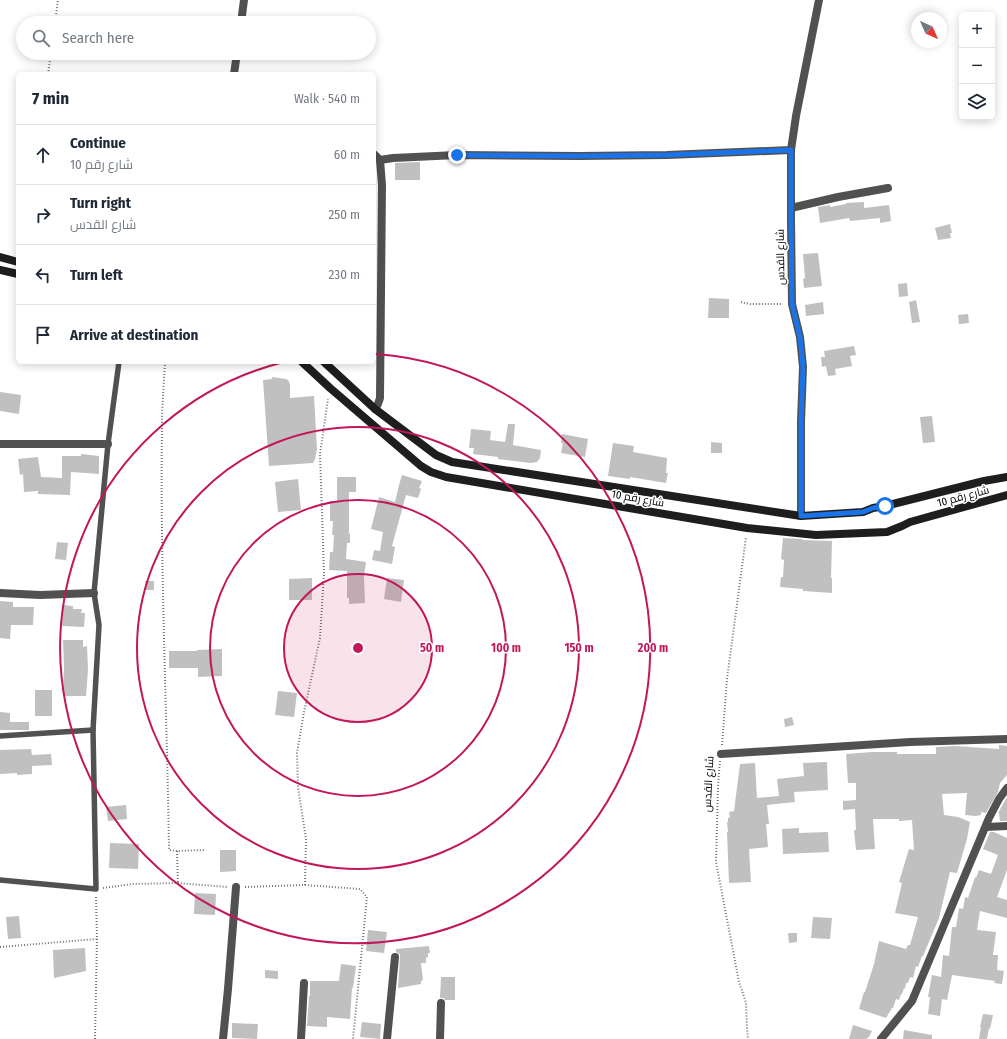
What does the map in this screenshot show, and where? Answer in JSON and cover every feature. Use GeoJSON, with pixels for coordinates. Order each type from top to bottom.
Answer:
{"type":"FeatureCollection","features":[{"type":"Feature","properties":{"kind":"main road"},"geometry":{"type":"LineString","coordinates":[[0,257],[16,261]]}},
{"type":"Feature","properties":{"kind":"main road"},"geometry":{"type":"LineString","coordinates":[[0,270],[16,274]]}},
{"type":"Feature","properties":{"kind":"main road","name":"شارع رقم 10"},"geometry":{"type":"LineString","coordinates":[[304,364],[421,466],[431,472],[446,477],[747,528],[816,535],[887,532],[910,522],[1007,495]]}},
{"type":"Feature","properties":{"kind":"main road","name":"شارع رقم 10"},"geometry":{"type":"LineString","coordinates":[[326,364],[375,409],[436,455],[452,462],[801,516],[863,512],[873,508],[984,481],[1007,477]]}},
{"type":"Feature","properties":{"kind":"street"},"geometry":{"type":"LineString","coordinates":[[242,16],[244,0]]}},
{"type":"Feature","properties":{"kind":"street","name":"شارع القدس"},"geometry":{"type":"LineString","coordinates":[[801,516],[801,422],[803,367],[800,337],[792,304],[791,150],[800,94],[819,0]]}},
{"type":"Feature","properties":{"kind":"street"},"geometry":{"type":"LineString","coordinates":[[234,72],[236,60]]}},
{"type":"Feature","properties":{"kind":"street"},"geometry":{"type":"LineString","coordinates":[[380,160],[457,155],[667,155],[791,150]]}},
{"type":"Feature","properties":{"kind":"street"},"geometry":{"type":"LineString","coordinates":[[375,409],[380,398],[382,185],[380,160],[376,156]]}},
{"type":"Feature","properties":{"kind":"street"},"geometry":{"type":"LineString","coordinates":[[791,208],[838,197],[888,188]]}},
{"type":"Feature","properties":{"kind":"street"},"geometry":{"type":"LineString","coordinates":[[0,444],[108,444]]}},
{"type":"Feature","properties":{"kind":"street"},"geometry":{"type":"LineString","coordinates":[[0,593],[40,595],[94,593]]}},
{"type":"Feature","properties":{"kind":"street"},"geometry":{"type":"LineString","coordinates":[[721,754],[910,742],[1007,739]]}},
{"type":"Feature","properties":{"kind":"street"},"geometry":{"type":"LineString","coordinates":[[881,1039],[888,1035],[912,1001],[986,827],[999,799],[1007,788]]}},
{"type":"Feature","properties":{"kind":"street"},"geometry":{"type":"LineString","coordinates":[[986,827],[1007,826]]}},
{"type":"Feature","properties":{"kind":"street"},"geometry":{"type":"LineString","coordinates":[[223,1039],[236,888]]}},
{"type":"Feature","properties":{"kind":"street"},"geometry":{"type":"LineString","coordinates":[[387,1039],[395,957]]}},
{"type":"Feature","properties":{"kind":"street"},"geometry":{"type":"LineString","coordinates":[[301,1039],[304,983]]}},
{"type":"Feature","properties":{"kind":"street"},"geometry":{"type":"LineString","coordinates":[[440,1039],[441,1003]]}},
{"type":"Feature","properties":{"kind":"lane"},"geometry":{"type":"LineString","coordinates":[[0,880],[96,889],[94,730],[99,625],[94,593],[108,444],[119,364]]}},
{"type":"Feature","properties":{"kind":"lane"},"geometry":{"type":"LineString","coordinates":[[0,736],[94,730]]}},
{"type":"Feature","properties":{"kind":"path"},"geometry":{"type":"LineString","coordinates":[[56,16],[58,0]]}},
{"type":"Feature","properties":{"kind":"path"},"geometry":{"type":"LineString","coordinates":[[48,72],[50,60]]}},
{"type":"Feature","properties":{"kind":"path"},"geometry":{"type":"LineString","coordinates":[[741,302],[750,304],[792,304]]}},
{"type":"Feature","properties":{"kind":"path"},"geometry":{"type":"LineString","coordinates":[[165,364],[162,425],[162,578],[169,850],[177,852],[205,850]]}},
{"type":"Feature","properties":{"kind":"path"},"geometry":{"type":"LineString","coordinates":[[305,885],[306,839],[298,787],[298,753],[304,712],[320,638],[324,573],[320,454],[330,388]]}},
{"type":"Feature","properties":{"kind":"path","name":"شارع القدس"},"geometry":{"type":"LineString","coordinates":[[747,528],[727,679],[718,786],[716,862],[739,982],[746,1003],[748,1039]]}},
{"type":"Feature","properties":{"kind":"path"},"geometry":{"type":"LineString","coordinates":[[177,852],[178,883]]}},
{"type":"Feature","properties":{"kind":"path"},"geometry":{"type":"LineString","coordinates":[[0,947],[97,939]]}},
{"type":"Feature","properties":{"kind":"building"},"geometry":{"type":"Polygon","coordinates":[[[420,162],[420,180],[395,180],[395,163],[420,162]]]}},
{"type":"Feature","properties":{"kind":"building"},"geometry":{"type":"Polygon","coordinates":[[[864,202],[864,208],[889,205],[891,221],[880,223],[880,218],[850,221],[849,218],[820,223],[818,207],[830,205],[830,207],[846,203],[864,202]]]}},
{"type":"Feature","properties":{"kind":"building"},"geometry":{"type":"Polygon","coordinates":[[[950,224],[952,233],[950,233],[951,238],[938,240],[935,228],[950,224]]]}},
{"type":"Feature","properties":{"kind":"building"},"geometry":{"type":"Polygon","coordinates":[[[818,253],[822,286],[804,288],[803,279],[805,278],[803,254],[818,253]]]}},
{"type":"Feature","properties":{"kind":"building"},"geometry":{"type":"Polygon","coordinates":[[[907,283],[908,296],[899,297],[898,284],[907,283]]]}},
{"type":"Feature","properties":{"kind":"building"},"geometry":{"type":"Polygon","coordinates":[[[709,298],[729,299],[729,318],[708,318],[709,298]]]}},
{"type":"Feature","properties":{"kind":"building"},"geometry":{"type":"Polygon","coordinates":[[[916,300],[920,322],[912,323],[909,302],[916,300]]]}},
{"type":"Feature","properties":{"kind":"building"},"geometry":{"type":"Polygon","coordinates":[[[823,302],[824,314],[806,316],[805,305],[823,302]]]}},
{"type":"Feature","properties":{"kind":"building"},"geometry":{"type":"Polygon","coordinates":[[[968,314],[969,323],[959,324],[958,315],[968,314]]]}},
{"type":"Feature","properties":{"kind":"building"},"geometry":{"type":"Polygon","coordinates":[[[854,346],[856,355],[850,356],[852,366],[835,369],[836,375],[828,376],[826,366],[822,367],[821,357],[825,357],[824,351],[854,346]]]}},
{"type":"Feature","properties":{"kind":"building"},"geometry":{"type":"Polygon","coordinates":[[[272,377],[288,380],[290,384],[290,398],[314,396],[317,449],[313,463],[269,466],[263,380],[272,379],[272,377]]]}},
{"type":"Feature","properties":{"kind":"building"},"geometry":{"type":"Polygon","coordinates":[[[0,392],[21,395],[19,414],[0,411],[0,392]]]}},
{"type":"Feature","properties":{"kind":"building"},"geometry":{"type":"Polygon","coordinates":[[[932,416],[935,442],[923,443],[920,417],[932,416]]]}},
{"type":"Feature","properties":{"kind":"building"},"geometry":{"type":"Polygon","coordinates":[[[508,424],[515,424],[513,445],[541,450],[540,458],[537,462],[531,463],[498,459],[498,457],[473,454],[474,448],[469,448],[471,429],[491,431],[490,440],[505,442],[508,424]]]}},
{"type":"Feature","properties":{"kind":"building"},"geometry":{"type":"Polygon","coordinates":[[[562,434],[588,439],[585,457],[561,453],[563,443],[561,443],[562,434]]]}},
{"type":"Feature","properties":{"kind":"building"},"geometry":{"type":"Polygon","coordinates":[[[711,442],[722,443],[722,453],[711,453],[711,442]]]}},
{"type":"Feature","properties":{"kind":"building"},"geometry":{"type":"Polygon","coordinates":[[[613,443],[634,446],[633,452],[667,458],[666,473],[668,473],[666,483],[630,477],[630,479],[608,476],[613,443]]]}},
{"type":"Feature","properties":{"kind":"building"},"geometry":{"type":"Polygon","coordinates":[[[81,454],[99,456],[99,474],[71,472],[70,495],[38,494],[38,491],[24,492],[23,474],[20,475],[18,459],[38,457],[41,477],[62,478],[62,456],[81,456],[81,454]]]}},
{"type":"Feature","properties":{"kind":"building"},"geometry":{"type":"Polygon","coordinates":[[[402,475],[422,481],[419,488],[421,489],[418,498],[406,495],[392,546],[395,547],[392,564],[372,560],[374,550],[380,551],[383,532],[371,529],[379,497],[395,502],[402,475]]]}},
{"type":"Feature","properties":{"kind":"building"},"geometry":{"type":"Polygon","coordinates":[[[337,477],[356,477],[356,492],[349,492],[350,543],[347,543],[346,559],[366,562],[364,576],[365,603],[349,604],[349,598],[347,598],[347,571],[329,570],[330,552],[333,552],[334,535],[332,535],[333,521],[330,521],[330,501],[337,501],[337,477]]]}},
{"type":"Feature","properties":{"kind":"building"},"geometry":{"type":"Polygon","coordinates":[[[298,479],[301,510],[278,512],[275,482],[298,479]]]}},
{"type":"Feature","properties":{"kind":"building"},"geometry":{"type":"Polygon","coordinates":[[[783,538],[832,541],[832,593],[803,591],[803,589],[780,587],[781,577],[783,577],[784,560],[781,559],[783,538]]]}},
{"type":"Feature","properties":{"kind":"building"},"geometry":{"type":"Polygon","coordinates":[[[57,542],[68,543],[66,560],[55,559],[57,542]]]}},
{"type":"Feature","properties":{"kind":"building"},"geometry":{"type":"Polygon","coordinates":[[[312,578],[312,600],[289,600],[289,579],[312,578]]]}},
{"type":"Feature","properties":{"kind":"building"},"geometry":{"type":"Polygon","coordinates":[[[387,578],[404,580],[401,602],[384,599],[387,578]]]}},
{"type":"Feature","properties":{"kind":"building"},"geometry":{"type":"Polygon","coordinates":[[[145,581],[154,581],[154,590],[146,590],[145,581]]]}},
{"type":"Feature","properties":{"kind":"building"},"geometry":{"type":"Polygon","coordinates":[[[0,601],[13,602],[13,607],[34,607],[33,625],[11,625],[10,639],[0,638],[0,601]]]}},
{"type":"Feature","properties":{"kind":"building"},"geometry":{"type":"Polygon","coordinates":[[[63,605],[73,606],[73,609],[82,609],[81,613],[85,613],[84,627],[62,626],[63,605]]]}},
{"type":"Feature","properties":{"kind":"building"},"geometry":{"type":"Polygon","coordinates":[[[63,640],[83,640],[83,647],[87,646],[88,670],[86,696],[63,696],[63,640]]]}},
{"type":"Feature","properties":{"kind":"building"},"geometry":{"type":"Polygon","coordinates":[[[222,649],[222,676],[198,677],[198,668],[169,668],[169,651],[222,649]]]}},
{"type":"Feature","properties":{"kind":"building"},"geometry":{"type":"Polygon","coordinates":[[[35,690],[52,690],[52,716],[35,716],[35,690]]]}},
{"type":"Feature","properties":{"kind":"building"},"geometry":{"type":"Polygon","coordinates":[[[278,691],[297,693],[294,717],[275,715],[278,691]]]}},
{"type":"Feature","properties":{"kind":"building"},"geometry":{"type":"Polygon","coordinates":[[[0,712],[10,713],[10,722],[29,722],[29,730],[0,730],[0,712]]]}},
{"type":"Feature","properties":{"kind":"building"},"geometry":{"type":"Polygon","coordinates":[[[792,717],[794,725],[785,727],[784,719],[792,717]]]}},
{"type":"Feature","properties":{"kind":"building"},"geometry":{"type":"Polygon","coordinates":[[[999,745],[1007,746],[1007,775],[1000,783],[998,792],[986,813],[981,812],[981,815],[976,816],[965,815],[967,793],[942,794],[944,815],[958,817],[970,822],[967,839],[957,873],[950,872],[939,918],[918,967],[916,966],[913,978],[910,977],[899,1000],[896,999],[893,1008],[886,1018],[859,1009],[874,964],[879,941],[906,949],[908,945],[910,945],[918,917],[895,913],[902,883],[899,882],[909,849],[914,850],[912,820],[899,821],[899,819],[873,819],[875,849],[856,850],[854,830],[856,830],[855,809],[843,810],[843,801],[856,800],[856,783],[848,783],[846,754],[897,752],[897,754],[936,754],[936,747],[955,746],[999,749],[999,745]]]}},
{"type":"Feature","properties":{"kind":"building"},"geometry":{"type":"Polygon","coordinates":[[[31,749],[32,755],[51,754],[52,765],[32,766],[32,774],[0,774],[0,750],[31,749]]]}},
{"type":"Feature","properties":{"kind":"building"},"geometry":{"type":"Polygon","coordinates":[[[827,762],[828,790],[794,792],[795,802],[767,805],[769,824],[766,824],[768,847],[749,849],[751,882],[729,883],[727,822],[728,818],[730,817],[729,812],[734,811],[740,764],[755,763],[757,798],[779,796],[777,779],[804,776],[803,763],[827,762]]]}},
{"type":"Feature","properties":{"kind":"building"},"geometry":{"type":"Polygon","coordinates":[[[1007,797],[1007,821],[1000,821],[998,813],[1007,797]]]}},
{"type":"Feature","properties":{"kind":"building"},"geometry":{"type":"Polygon","coordinates":[[[126,805],[127,819],[108,821],[106,807],[126,805]]]}},
{"type":"Feature","properties":{"kind":"building"},"geometry":{"type":"Polygon","coordinates":[[[799,828],[799,833],[828,832],[829,852],[783,854],[782,829],[799,828]]]}},
{"type":"Feature","properties":{"kind":"building"},"geometry":{"type":"Polygon","coordinates":[[[990,832],[994,832],[1007,838],[1007,870],[997,897],[1007,900],[1007,918],[980,911],[977,930],[996,932],[993,955],[998,955],[997,970],[1004,971],[1002,984],[994,983],[995,981],[952,975],[947,1000],[942,999],[940,1016],[928,1014],[930,997],[928,997],[932,975],[941,977],[943,955],[949,956],[952,927],[956,927],[959,908],[963,909],[965,897],[968,898],[979,870],[991,874],[998,855],[983,849],[990,832]]]}},
{"type":"Feature","properties":{"kind":"building"},"geometry":{"type":"Polygon","coordinates":[[[110,843],[139,844],[138,869],[109,868],[110,843]]]}},
{"type":"Feature","properties":{"kind":"building"},"geometry":{"type":"Polygon","coordinates":[[[220,850],[236,850],[236,871],[220,872],[220,850]]]}},
{"type":"Feature","properties":{"kind":"building"},"geometry":{"type":"Polygon","coordinates":[[[195,893],[216,894],[215,915],[194,914],[195,893]]]}},
{"type":"Feature","properties":{"kind":"building"},"geometry":{"type":"Polygon","coordinates":[[[19,916],[21,938],[8,939],[6,917],[19,916]]]}},
{"type":"Feature","properties":{"kind":"building"},"geometry":{"type":"Polygon","coordinates":[[[813,917],[832,918],[830,939],[811,938],[813,917]]]}},
{"type":"Feature","properties":{"kind":"building"},"geometry":{"type":"Polygon","coordinates":[[[368,930],[387,932],[384,953],[366,951],[368,930]]]}},
{"type":"Feature","properties":{"kind":"building"},"geometry":{"type":"Polygon","coordinates":[[[788,933],[797,933],[797,942],[789,943],[788,933]]]}},
{"type":"Feature","properties":{"kind":"building"},"geometry":{"type":"Polygon","coordinates":[[[429,946],[430,953],[428,953],[428,957],[426,958],[426,963],[421,963],[423,980],[421,981],[421,984],[398,988],[400,954],[396,952],[396,949],[429,946]]]}},
{"type":"Feature","properties":{"kind":"building"},"geometry":{"type":"Polygon","coordinates":[[[85,948],[86,971],[54,978],[53,950],[85,948]]]}},
{"type":"Feature","properties":{"kind":"building"},"geometry":{"type":"Polygon","coordinates":[[[341,964],[356,966],[352,988],[350,1019],[327,1017],[327,1027],[307,1026],[310,981],[339,981],[341,964]]]}},
{"type":"Feature","properties":{"kind":"building"},"geometry":{"type":"Polygon","coordinates":[[[265,970],[278,971],[278,979],[265,978],[265,970]]]}},
{"type":"Feature","properties":{"kind":"building"},"geometry":{"type":"Polygon","coordinates":[[[441,977],[455,977],[455,1000],[445,1000],[444,998],[440,998],[441,977]]]}},
{"type":"Feature","properties":{"kind":"building"},"geometry":{"type":"Polygon","coordinates":[[[983,1014],[993,1015],[987,1039],[979,1039],[980,1027],[983,1014]]]}},
{"type":"Feature","properties":{"kind":"building"},"geometry":{"type":"Polygon","coordinates":[[[362,1022],[381,1024],[380,1039],[360,1037],[362,1022]]]}},
{"type":"Feature","properties":{"kind":"building"},"geometry":{"type":"Polygon","coordinates":[[[232,1023],[258,1024],[257,1039],[232,1038],[232,1023]]]}},
{"type":"Feature","properties":{"kind":"building"},"geometry":{"type":"Polygon","coordinates":[[[853,1025],[872,1031],[869,1037],[866,1039],[849,1039],[853,1025]]]}},
{"type":"Feature","properties":{"kind":"building"},"geometry":{"type":"Polygon","coordinates":[[[904,1030],[932,1035],[932,1039],[903,1039],[904,1030]]]}},
{"type":"Feature","properties":{"kind":"route"},"geometry":{"type":"LineString","coordinates":[[457,155],[667,155],[791,150],[792,304],[800,337],[803,367],[801,422],[801,516],[863,512],[873,508],[885,506]]}}]}
